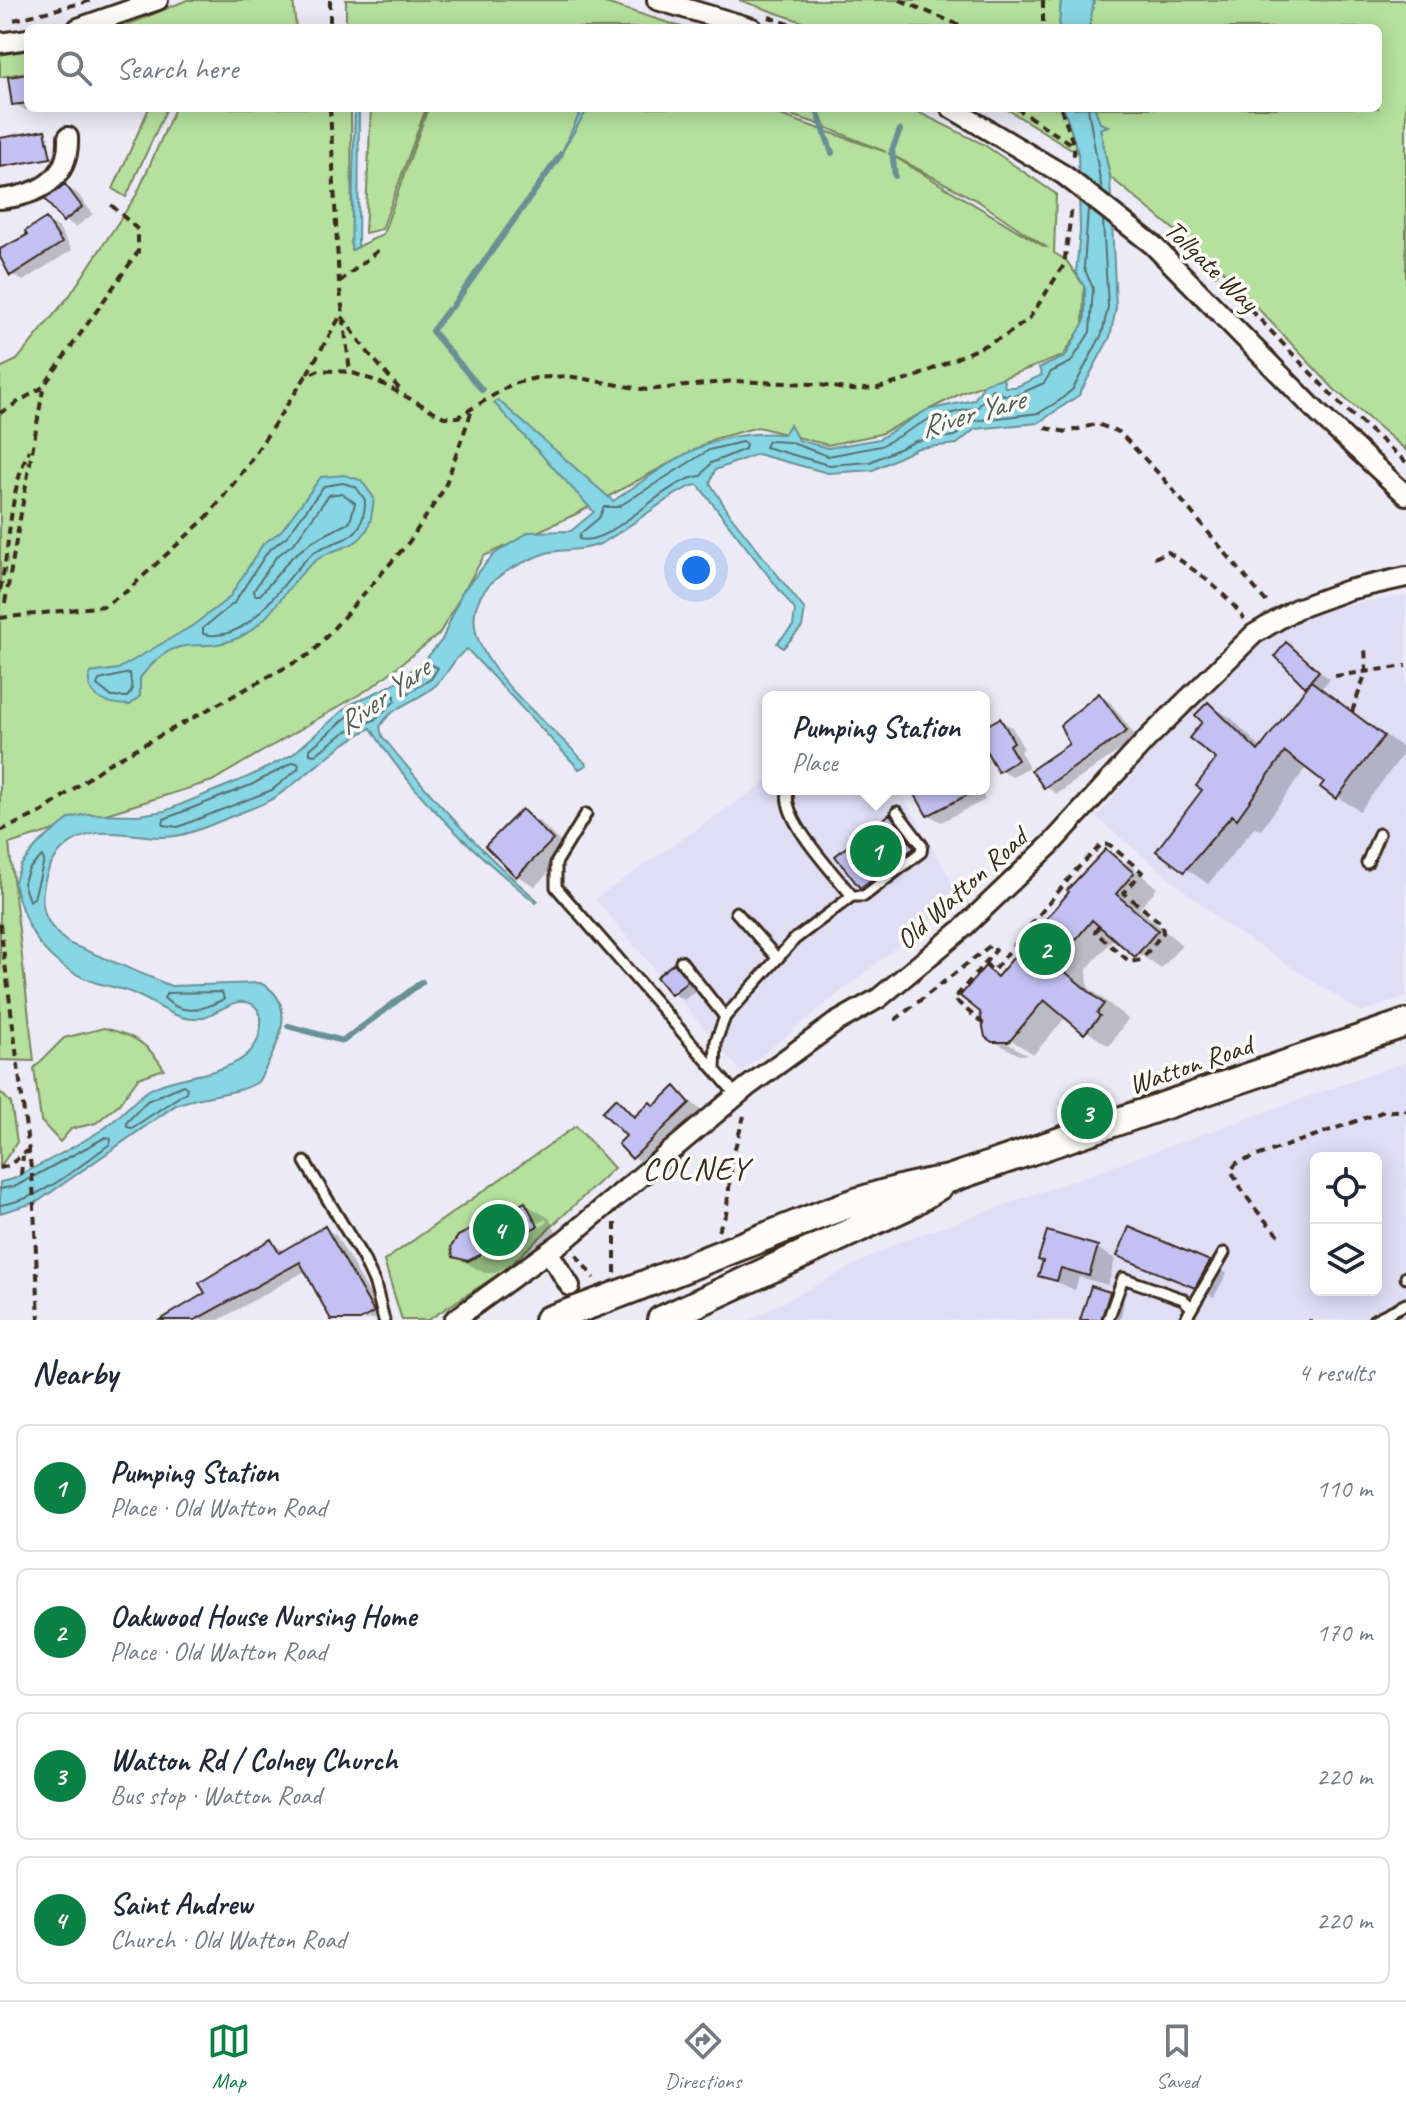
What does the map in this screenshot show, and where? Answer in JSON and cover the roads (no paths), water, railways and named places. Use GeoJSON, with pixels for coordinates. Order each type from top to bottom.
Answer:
{"type":"FeatureCollection","features":[{"type":"Feature","properties":{"kind":"main road","name":"Watton Road"},"geometry":{"type":"LineString","coordinates":[[548,1320],[609,1288],[840,1208],[915,1184],[949,1179],[1406,1023]]}},
{"type":"Feature","properties":{"kind":"main road","name":"Watton Road"},"geometry":{"type":"LineString","coordinates":[[661,1320],[907,1206],[949,1179]]}},
{"type":"Feature","properties":{"kind":"main road","name":"Watton Road"},"geometry":{"type":"LineString","coordinates":[[590,1320],[609,1288]]}},
{"type":"Feature","properties":{"kind":"street"},"geometry":{"type":"LineString","coordinates":[[89,24],[158,0]]}},
{"type":"Feature","properties":{"kind":"street"},"geometry":{"type":"LineString","coordinates":[[657,0],[738,24]]}},
{"type":"Feature","properties":{"kind":"street"},"geometry":{"type":"LineString","coordinates":[[0,43],[24,40]]}},
{"type":"Feature","properties":{"kind":"street","name":"Tollgate Way"},"geometry":{"type":"LineString","coordinates":[[958,112],[1070,181],[1153,245],[1319,414],[1406,495]]}},
{"type":"Feature","properties":{"kind":"street"},"geometry":{"type":"LineString","coordinates":[[0,199],[24,196],[43,187],[61,171],[69,157],[68,137]]}},
{"type":"Feature","properties":{"kind":"street","name":"Old Watton Road"},"geometry":{"type":"LineString","coordinates":[[454,1320],[549,1253],[742,1091],[835,1023],[879,998],[962,929],[1051,844],[1147,739],[1254,634],[1279,619],[1348,590],[1406,577]]}},
{"type":"Feature","properties":{"kind":"street"},"geometry":{"type":"LineString","coordinates":[[549,1253],[570,1286]]}},
{"type":"Feature","properties":{"kind":"lane"},"geometry":{"type":"LineString","coordinates":[[786,795],[789,816],[852,896]]}},
{"type":"Feature","properties":{"kind":"lane"},"geometry":{"type":"LineString","coordinates":[[715,1070],[716,1041],[725,1017],[776,957],[852,896],[864,896],[921,852],[922,845],[897,812]]}},
{"type":"Feature","properties":{"kind":"lane"},"geometry":{"type":"LineString","coordinates":[[586,814],[556,863],[553,878],[556,887],[715,1070],[742,1091]]}},
{"type":"Feature","properties":{"kind":"lane"},"geometry":{"type":"LineString","coordinates":[[1367,863],[1379,834]]}},
{"type":"Feature","properties":{"kind":"lane"},"geometry":{"type":"LineString","coordinates":[[736,912],[776,957]]}},
{"type":"Feature","properties":{"kind":"lane"},"geometry":{"type":"LineString","coordinates":[[681,961],[725,1017]]}},
{"type":"Feature","properties":{"kind":"lane"},"geometry":{"type":"LineString","coordinates":[[305,1162],[363,1258],[375,1284],[384,1320]]}},
{"type":"Feature","properties":{"kind":"lane"},"geometry":{"type":"LineString","coordinates":[[1185,1320],[1224,1253]]}},
{"type":"Feature","properties":{"kind":"lane"},"geometry":{"type":"LineString","coordinates":[[1108,1320],[1123,1278],[1183,1299],[1192,1308]]}},
{"type":"Feature","properties":{"kind":"lane"},"geometry":{"type":"LineString","coordinates":[[1374,1320],[1406,1304]]}},
{"type":"Feature","properties":{"kind":"water"},"geometry":{"type":"Polygon","coordinates":[[[1061,0],[1094,0],[1090,24],[1059,24],[1061,0]]]}},
{"type":"Feature","properties":{"kind":"water"},"geometry":{"type":"Polygon","coordinates":[[[355,112],[359,112],[358,247],[351,250],[355,112]]]}},
{"type":"Feature","properties":{"kind":"water"},"geometry":{"type":"Polygon","coordinates":[[[580,112],[589,112],[585,113],[561,154],[580,112]]]}},
{"type":"Feature","properties":{"kind":"water","name":"River Yare"},"geometry":{"type":"Polygon","coordinates":[[[1065,112],[1096,112],[1100,123],[1108,126],[1100,129],[1110,177],[1116,308],[1110,337],[1079,395],[1038,423],[975,429],[957,444],[918,448],[873,470],[828,473],[757,454],[715,470],[710,483],[731,516],[805,610],[802,627],[783,648],[777,643],[793,626],[795,610],[698,485],[679,492],[600,544],[546,553],[512,568],[484,591],[474,616],[479,643],[495,670],[587,765],[579,769],[467,649],[437,684],[398,708],[385,720],[380,727],[382,736],[475,843],[538,901],[536,903],[490,864],[425,800],[371,728],[272,799],[207,827],[166,837],[91,834],[64,848],[47,874],[43,907],[48,921],[68,943],[171,986],[260,983],[273,992],[280,1003],[281,1029],[258,1082],[239,1090],[176,1105],[37,1202],[0,1213],[0,1182],[13,1179],[92,1136],[149,1090],[233,1064],[247,1055],[257,1042],[261,1024],[260,1015],[252,1004],[238,1002],[202,1018],[187,1018],[133,993],[77,975],[62,966],[31,931],[14,883],[21,865],[39,843],[70,818],[87,814],[138,815],[165,811],[292,755],[349,705],[392,685],[426,659],[442,640],[462,592],[493,555],[529,532],[571,531],[594,512],[494,403],[498,400],[613,501],[674,461],[712,442],[757,434],[784,434],[790,425],[798,440],[828,448],[879,439],[927,410],[974,400],[985,383],[1003,378],[1005,387],[1016,387],[1042,375],[1039,368],[1065,357],[1085,320],[1085,288],[1076,272],[1080,231],[1078,153],[1065,112]]]}},
{"type":"Feature","properties":{"kind":"water"},"geometry":{"type":"Polygon","coordinates":[[[344,475],[361,480],[374,498],[369,526],[360,539],[326,554],[309,566],[251,631],[223,643],[188,646],[167,652],[140,678],[140,696],[130,705],[114,704],[94,695],[90,689],[90,673],[118,669],[192,626],[229,598],[263,544],[281,531],[321,477],[344,475]]]}},
{"type":"Feature","properties":{"kind":"waterway"},"geometry":{"type":"LineString","coordinates":[[817,112],[832,153]]}},
{"type":"Feature","properties":{"kind":"waterway"},"geometry":{"type":"LineString","coordinates":[[895,176],[892,150],[900,130]]}},
{"type":"Feature","properties":{"kind":"waterway"},"geometry":{"type":"LineString","coordinates":[[452,307],[561,154]]}},
{"type":"Feature","properties":{"kind":"waterway"},"geometry":{"type":"LineString","coordinates":[[448,310],[432,331],[482,390]]}},
{"type":"Feature","properties":{"kind":"waterway"},"geometry":{"type":"LineString","coordinates":[[288,1026],[343,1041],[422,982]]}},
{"type":"Feature","properties":{"kind":"place","name":"Pumping Station"},"geometry":{"type":"Point","coordinates":[876,851]}},
{"type":"Feature","properties":{"kind":"place","name":"Oakwood House Nursing Home"},"geometry":{"type":"Point","coordinates":[1045,949]}},
{"type":"Feature","properties":{"kind":"place","name":"Watton Rd / Colney Church"},"geometry":{"type":"Point","coordinates":[1087,1113]}},
{"type":"Feature","properties":{"kind":"place","name":"Saint Andrew"},"geometry":{"type":"Point","coordinates":[499,1230]}},
{"type":"Feature","properties":{"kind":"district","name":"COLNEY"},"geometry":{"type":"Point","coordinates":[696,1168]}}]}
